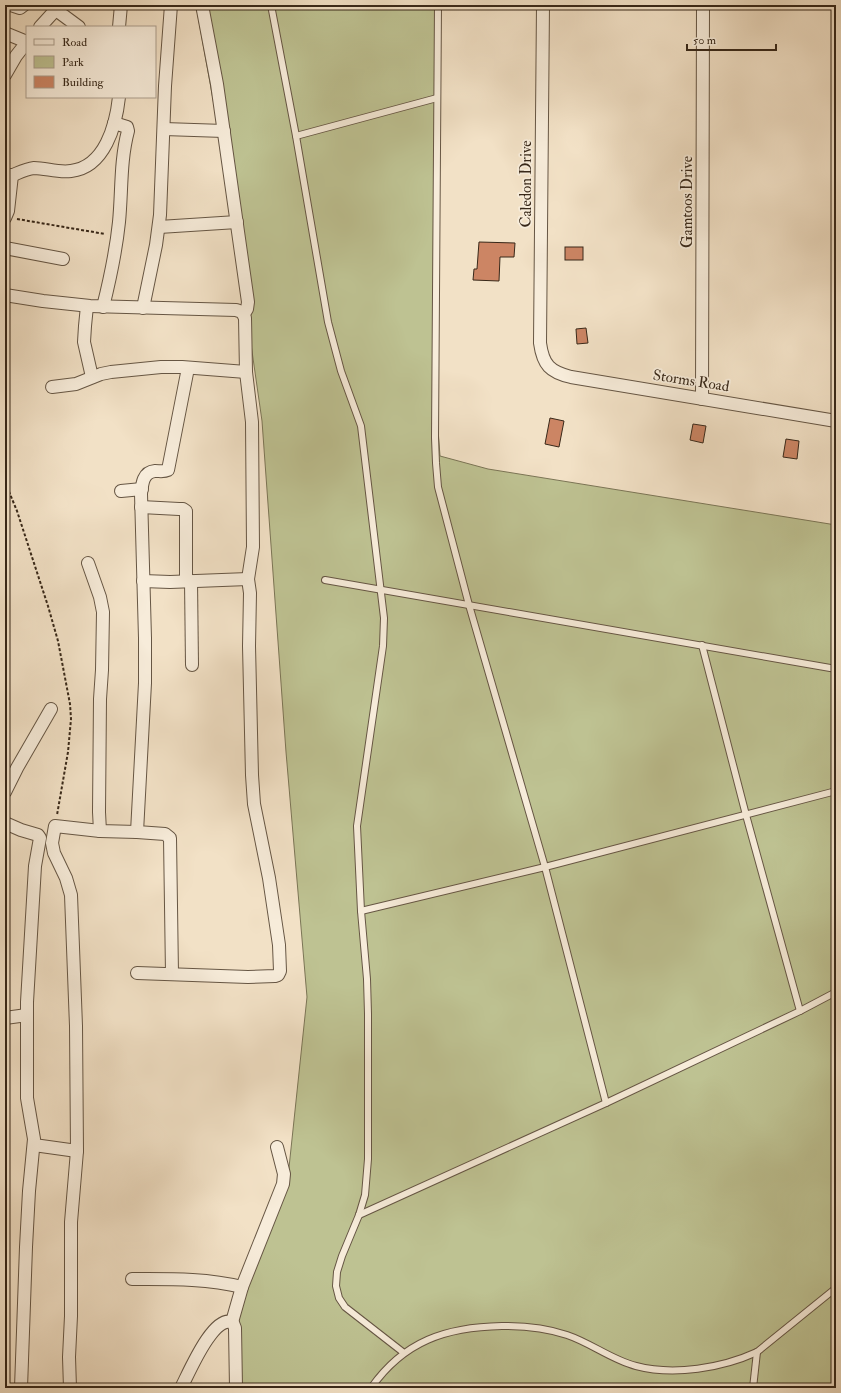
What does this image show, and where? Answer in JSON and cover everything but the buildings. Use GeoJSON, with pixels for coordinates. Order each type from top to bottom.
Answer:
{"type":"FeatureCollection","features":[{"type":"Feature","properties":{"kind":"street"},"geometry":{"type":"LineString","coordinates":[[11,5],[20,8],[24,5]]}},
{"type":"Feature","properties":{"kind":"street"},"geometry":{"type":"LineString","coordinates":[[119,26],[121,5]]}},
{"type":"Feature","properties":{"kind":"street"},"geometry":{"type":"LineString","coordinates":[[143,308],[159,227],[165,86],[171,5]]}},
{"type":"Feature","properties":{"kind":"street"},"geometry":{"type":"LineString","coordinates":[[137,973],[248,977],[275,976],[279,974],[280,971],[279,945],[254,804],[252,775],[249,646],[250,593],[248,579],[253,537],[252,422],[246,372],[244,314],[248,308],[248,302],[224,131],[202,5]]}},
{"type":"Feature","properties":{"kind":"street","name":"Caledon Drive"},"geometry":{"type":"LineString","coordinates":[[543,5],[540,343],[541,352],[545,362]]}},
{"type":"Feature","properties":{"kind":"street","name":"Gamtoos Drive"},"geometry":{"type":"LineString","coordinates":[[702,399],[704,5]]}},
{"type":"Feature","properties":{"kind":"street"},"geometry":{"type":"LineString","coordinates":[[41,26],[58,7],[78,26]]}},
{"type":"Feature","properties":{"kind":"street"},"geometry":{"type":"LineString","coordinates":[[5,33],[26,42]]}},
{"type":"Feature","properties":{"kind":"street"},"geometry":{"type":"LineString","coordinates":[[5,75],[16,56],[26,43]]}},
{"type":"Feature","properties":{"kind":"street"},"geometry":{"type":"LineString","coordinates":[[6,217],[10,202],[9,177],[23,171],[36,168],[62,171],[83,168],[96,158],[110,138],[119,98]]}},
{"type":"Feature","properties":{"kind":"street"},"geometry":{"type":"LineString","coordinates":[[103,307],[112,269],[117,237],[123,160],[128,129],[127,127],[114,123]]}},
{"type":"Feature","properties":{"kind":"street"},"geometry":{"type":"LineString","coordinates":[[164,128],[224,131]]}},
{"type":"Feature","properties":{"kind":"street"},"geometry":{"type":"LineString","coordinates":[[159,227],[237,222]]}},
{"type":"Feature","properties":{"kind":"street"},"geometry":{"type":"LineString","coordinates":[[5,248],[63,259]]}},
{"type":"Feature","properties":{"kind":"street"},"geometry":{"type":"LineString","coordinates":[[5,295],[87,306],[236,310],[244,314]]}},
{"type":"Feature","properties":{"kind":"street"},"geometry":{"type":"LineString","coordinates":[[87,306],[84,342],[92,377]]}},
{"type":"Feature","properties":{"kind":"street","name":"Storms Road"},"geometry":{"type":"LineString","coordinates":[[545,362],[550,369],[559,374],[571,377],[836,421]]}},
{"type":"Feature","properties":{"kind":"street"},"geometry":{"type":"LineString","coordinates":[[52,388],[76,384],[101,374],[161,367],[246,372]]}},
{"type":"Feature","properties":{"kind":"street"},"geometry":{"type":"LineString","coordinates":[[137,832],[145,683],[144,581],[141,507],[142,489],[144,479],[147,474],[153,471],[168,470],[188,368]]}},
{"type":"Feature","properties":{"kind":"street"},"geometry":{"type":"LineString","coordinates":[[121,491],[142,489]]}},
{"type":"Feature","properties":{"kind":"street"},"geometry":{"type":"LineString","coordinates":[[141,507],[183,509],[186,511],[192,666]]}},
{"type":"Feature","properties":{"kind":"street"},"geometry":{"type":"LineString","coordinates":[[88,563],[100,597],[103,612],[100,700],[100,831]]}},
{"type":"Feature","properties":{"kind":"street"},"geometry":{"type":"LineString","coordinates":[[144,581],[248,579]]}},
{"type":"Feature","properties":{"kind":"street"},"geometry":{"type":"LineString","coordinates":[[5,792],[51,709]]}},
{"type":"Feature","properties":{"kind":"street"},"geometry":{"type":"LineString","coordinates":[[5,823],[38,835],[40,838],[35,866],[26,1015],[27,1098],[34,1132],[34,1146],[29,1191],[21,1388]]}},
{"type":"Feature","properties":{"kind":"street"},"geometry":{"type":"LineString","coordinates":[[70,1388],[71,1228],[76,1151],[76,1026],[72,905],[69,886],[52,848],[55,826],[100,831],[165,834],[170,838],[172,974]]}},
{"type":"Feature","properties":{"kind":"street"},"geometry":{"type":"LineString","coordinates":[[5,1018],[26,1015]]}},
{"type":"Feature","properties":{"kind":"street"},"geometry":{"type":"LineString","coordinates":[[34,1146],[76,1151]]}},
{"type":"Feature","properties":{"kind":"street"},"geometry":{"type":"LineString","coordinates":[[236,1388],[235,1328],[232,1322],[242,1287],[283,1184],[284,1174],[277,1147]]}},
{"type":"Feature","properties":{"kind":"street"},"geometry":{"type":"LineString","coordinates":[[132,1279],[181,1279],[224,1283],[242,1287]]}},
{"type":"Feature","properties":{"kind":"street"},"geometry":{"type":"LineString","coordinates":[[181,1388],[200,1351],[215,1329],[222,1323],[232,1322]]}},
{"type":"Feature","properties":{"kind":"lane"},"geometry":{"type":"LineString","coordinates":[[271,5],[334,348],[361,426],[384,618],[383,646],[360,796],[357,826],[368,1007],[368,1153],[365,1194],[359,1215],[342,1256],[337,1272],[336,1286],[339,1298],[345,1307],[404,1353]]}},
{"type":"Feature","properties":{"kind":"lane"},"geometry":{"type":"LineString","coordinates":[[438,5],[436,463],[438,487],[544,867],[606,1103]]}},
{"type":"Feature","properties":{"kind":"lane"},"geometry":{"type":"LineString","coordinates":[[296,136],[437,98]]}},
{"type":"Feature","properties":{"kind":"lane"},"geometry":{"type":"LineString","coordinates":[[325,580],[836,669]]}},
{"type":"Feature","properties":{"kind":"lane"},"geometry":{"type":"LineString","coordinates":[[702,645],[746,815],[800,1011]]}},
{"type":"Feature","properties":{"kind":"lane"},"geometry":{"type":"LineString","coordinates":[[361,911],[544,867],[836,791]]}},
{"type":"Feature","properties":{"kind":"lane"},"geometry":{"type":"LineString","coordinates":[[359,1215],[606,1103],[800,1011],[836,992]]}},
{"type":"Feature","properties":{"kind":"lane"},"geometry":{"type":"LineString","coordinates":[[371,1388],[381,1374],[404,1353],[433,1337],[452,1330],[470,1328],[512,1326],[552,1330],[569,1335],[635,1366],[653,1369],[669,1370],[708,1367],[732,1362],[757,1352],[836,1288]]}},
{"type":"Feature","properties":{"kind":"lane"},"geometry":{"type":"LineString","coordinates":[[753,1388],[757,1352]]}},
{"type":"Feature","properties":{"kind":"path"},"geometry":{"type":"LineString","coordinates":[[6,217],[117,237]]}},
{"type":"Feature","properties":{"kind":"path"},"geometry":{"type":"LineString","coordinates":[[5,482],[17,511],[48,606],[58,641],[70,704],[71,718],[68,752],[55,826]]}},
{"type":"Feature","properties":{"kind":"green space"},"geometry":{"type":"Polygon","coordinates":[[[196,5],[438,5],[438,429],[440,456],[488,469],[836,525],[836,1388],[239,1388],[235,1289],[288,1177],[307,997],[286,752],[262,421],[227,177],[196,5]]]}}]}
